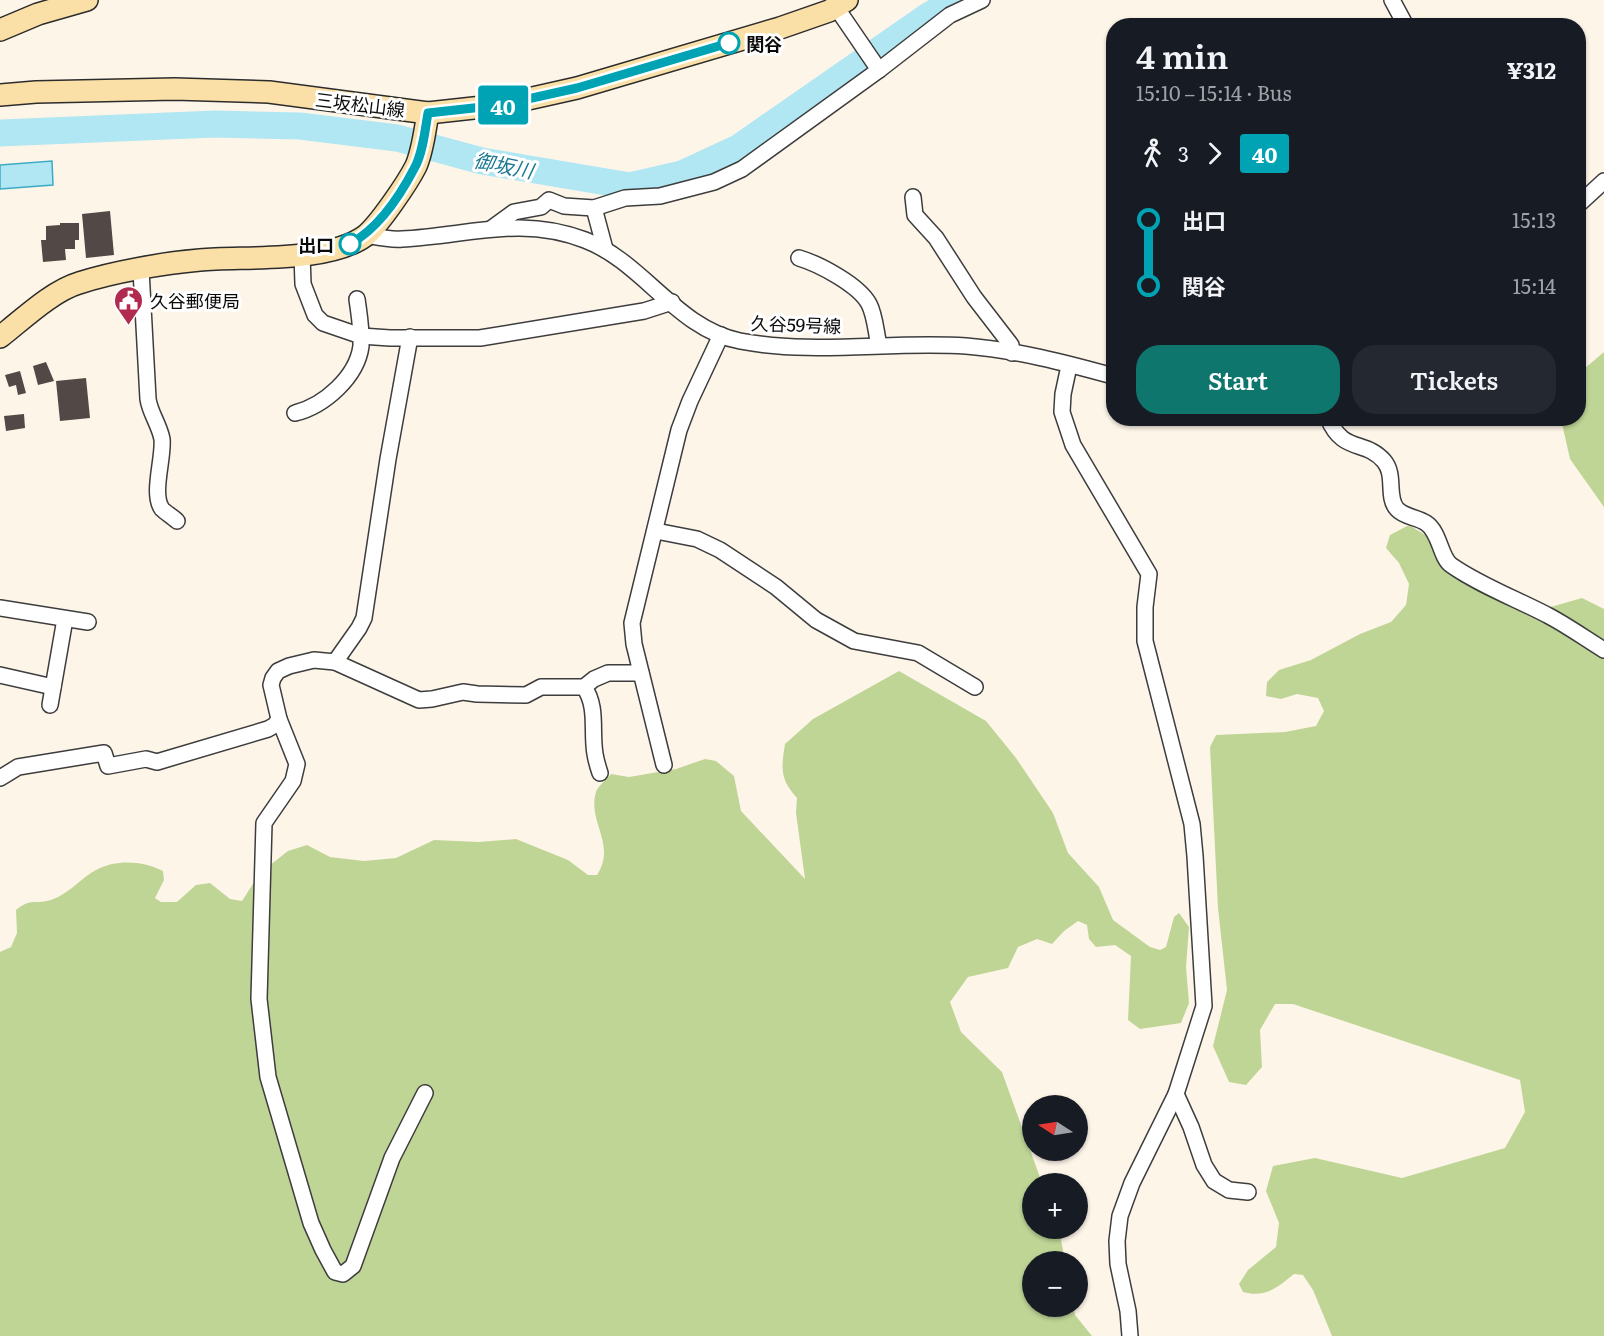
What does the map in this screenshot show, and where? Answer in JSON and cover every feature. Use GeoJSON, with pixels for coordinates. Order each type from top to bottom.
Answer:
{"type":"FeatureCollection","features":[{"type":"Feature","properties":{"kind":"main road"},"geometry":{"type":"LineString","coordinates":[[0,30],[38,14],[87,0]]}},
{"type":"Feature","properties":{"kind":"main road","name":"三坂松山線"},"geometry":{"type":"LineString","coordinates":[[0,95],[175,89],[269,92],[428,117],[501,105],[577,88],[780,28],[841,3]]}},
{"type":"Feature","properties":{"kind":"main road"},"geometry":{"type":"LineString","coordinates":[[0,337],[45,302],[77,284],[197,260],[329,251],[366,235],[382,218],[416,165],[428,117]]}},
{"type":"Feature","properties":{"kind":"street"},"geometry":{"type":"LineString","coordinates":[[492,228],[514,212],[541,207],[549,200],[564,206],[594,208],[625,198],[660,196],[684,191],[714,182],[742,169],[950,15],[982,0]]}},
{"type":"Feature","properties":{"kind":"street"},"geometry":{"type":"LineString","coordinates":[[1392,0],[1402,18]]}},
{"type":"Feature","properties":{"kind":"street"},"geometry":{"type":"LineString","coordinates":[[841,3],[857,38],[878,68]]}},
{"type":"Feature","properties":{"kind":"street"},"geometry":{"type":"LineString","coordinates":[[1586,198],[1604,182]]}},
{"type":"Feature","properties":{"kind":"street"},"geometry":{"type":"LineString","coordinates":[[913,196],[915,215],[936,238],[974,297],[1011,345],[1012,352]]}},
{"type":"Feature","properties":{"kind":"street"},"geometry":{"type":"LineString","coordinates":[[594,208],[605,249]]}},
{"type":"Feature","properties":{"kind":"street","name":"久谷59号線"},"geometry":{"type":"LineString","coordinates":[[366,235],[400,239],[492,228],[529,226],[557,230],[605,249],[636,270],[699,323],[721,335],[762,344],[966,346],[1012,352],[1106,374]]}},
{"type":"Feature","properties":{"kind":"street"},"geometry":{"type":"LineString","coordinates":[[302,254],[303,284],[315,315],[323,323],[361,336],[480,338],[634,313],[660,308],[672,302]]}},
{"type":"Feature","properties":{"kind":"street"},"geometry":{"type":"LineString","coordinates":[[799,258],[812,262],[849,285],[863,297],[869,305],[879,345]]}},
{"type":"Feature","properties":{"kind":"street"},"geometry":{"type":"LineString","coordinates":[[141,270],[148,399],[149,407],[159,424],[162,441],[159,500],[162,509],[177,521]]}},
{"type":"Feature","properties":{"kind":"street"},"geometry":{"type":"LineString","coordinates":[[295,413],[323,402],[336,390],[359,354],[361,336],[357,299]]}},
{"type":"Feature","properties":{"kind":"street"},"geometry":{"type":"LineString","coordinates":[[664,765],[634,644],[632,623],[680,430],[690,401],[721,335]]}},
{"type":"Feature","properties":{"kind":"street"},"geometry":{"type":"LineString","coordinates":[[334,662],[364,618],[388,459],[410,337]]}},
{"type":"Feature","properties":{"kind":"street"},"geometry":{"type":"LineString","coordinates":[[1070,366],[1063,394],[1062,412],[1073,446],[1149,574],[1145,607],[1145,642],[1192,824],[1204,1006],[1176,1094],[1132,1184],[1120,1216],[1117,1241],[1118,1264],[1128,1311],[1130,1336]]}},
{"type":"Feature","properties":{"kind":"street"},"geometry":{"type":"LineString","coordinates":[[1331,426],[1341,439],[1384,461],[1390,472],[1394,507],[1401,513],[1426,523],[1436,534],[1449,564],[1550,617],[1604,650]]}},
{"type":"Feature","properties":{"kind":"street"},"geometry":{"type":"LineString","coordinates":[[656,531],[697,538],[720,550],[776,587],[816,620],[838,633],[861,643],[918,652],[975,687]]}},
{"type":"Feature","properties":{"kind":"street"},"geometry":{"type":"LineString","coordinates":[[0,608],[88,622]]}},
{"type":"Feature","properties":{"kind":"street"},"geometry":{"type":"LineString","coordinates":[[50,705],[65,619]]}},
{"type":"Feature","properties":{"kind":"street"},"geometry":{"type":"LineString","coordinates":[[425,1093],[392,1158],[353,1266],[343,1274],[335,1272],[311,1223],[268,1077],[259,999],[264,823],[292,781],[297,764],[279,719],[272,685],[273,678],[278,671],[289,666],[314,660],[334,662],[419,700],[463,692],[526,695],[541,687],[584,687],[594,679],[608,673],[641,673]]}},
{"type":"Feature","properties":{"kind":"street"},"geometry":{"type":"LineString","coordinates":[[0,675],[53,687]]}},
{"type":"Feature","properties":{"kind":"street"},"geometry":{"type":"LineString","coordinates":[[584,687],[590,695],[595,753],[600,773]]}},
{"type":"Feature","properties":{"kind":"street"},"geometry":{"type":"LineString","coordinates":[[0,778],[18,767],[104,753],[108,766],[146,759],[157,762],[268,729],[279,719]]}},
{"type":"Feature","properties":{"kind":"street"},"geometry":{"type":"LineString","coordinates":[[1176,1094],[1191,1127],[1204,1165],[1214,1181],[1229,1190],[1248,1192]]}},
{"type":"Feature","properties":{"kind":"green space"},"geometry":{"type":"Polygon","coordinates":[[[1604,352],[1604,507],[1570,459],[1563,426],[1586,426],[1586,367],[1604,352]]]}},
{"type":"Feature","properties":{"kind":"green space"},"geometry":{"type":"Polygon","coordinates":[[[1409,525],[1427,536],[1446,565],[1540,610],[1582,598],[1604,609],[1604,1336],[1332,1336],[1313,1290],[1303,1275],[1294,1274],[1276,1287],[1258,1294],[1243,1292],[1239,1284],[1248,1270],[1276,1247],[1279,1223],[1266,1191],[1273,1166],[1315,1158],[1402,1178],[1505,1148],[1525,1112],[1520,1080],[1293,1004],[1275,1004],[1260,1030],[1262,1067],[1246,1085],[1229,1082],[1213,1046],[1227,990],[1218,908],[1210,747],[1216,735],[1285,732],[1316,726],[1324,711],[1318,698],[1297,694],[1281,699],[1266,696],[1267,682],[1279,670],[1311,660],[1360,634],[1391,622],[1406,605],[1409,584],[1399,563],[1386,548],[1390,535],[1409,525]]]}},
{"type":"Feature","properties":{"kind":"green space"},"geometry":{"type":"Polygon","coordinates":[[[899,671],[986,721],[1016,758],[1053,813],[1068,853],[1099,887],[1113,920],[1150,947],[1160,950],[1166,947],[1174,917],[1179,913],[1189,927],[1186,967],[1189,1003],[1181,1023],[1140,1029],[1128,1020],[1131,956],[1115,945],[1096,947],[1089,939],[1087,925],[1078,921],[1052,944],[1037,939],[1018,947],[1008,968],[968,977],[950,1002],[961,1032],[1002,1072],[1022,1128],[1022,1161],[1034,1161],[1038,1173],[1022,1173],[1022,1239],[1061,1239],[1063,1251],[1022,1251],[1022,1317],[1077,1317],[1092,1336],[0,1336],[0,952],[11,947],[17,933],[16,910],[21,906],[58,897],[98,869],[131,862],[163,871],[164,880],[155,898],[161,902],[177,902],[196,885],[210,883],[230,899],[242,901],[260,873],[288,851],[307,845],[330,857],[364,861],[396,858],[434,840],[479,842],[516,839],[568,860],[588,875],[597,875],[604,853],[594,803],[596,792],[611,774],[629,777],[676,769],[705,759],[716,761],[734,776],[741,811],[805,879],[796,813],[797,798],[787,785],[783,773],[783,760],[785,744],[813,719],[899,671]]]}},
{"type":"Feature","properties":{"kind":"water"},"geometry":{"type":"Polygon","coordinates":[[[52,161],[53,185],[0,189],[0,165],[52,161]]]}},
{"type":"Feature","properties":{"kind":"building"},"geometry":{"type":"Polygon","coordinates":[[[110,211],[114,255],[86,258],[82,214],[110,211]]]}},
{"type":"Feature","properties":{"kind":"building"},"geometry":{"type":"Polygon","coordinates":[[[60,223],[79,223],[79,240],[75,240],[75,249],[65,249],[66,260],[43,262],[41,240],[46,240],[46,226],[60,225],[60,223]]]}},
{"type":"Feature","properties":{"kind":"building"},"geometry":{"type":"Polygon","coordinates":[[[46,362],[54,381],[38,385],[33,366],[46,362]]]}},
{"type":"Feature","properties":{"kind":"building"},"geometry":{"type":"Polygon","coordinates":[[[20,371],[26,393],[18,395],[16,385],[9,387],[5,375],[20,371]]]}},
{"type":"Feature","properties":{"kind":"building"},"geometry":{"type":"Polygon","coordinates":[[[86,378],[90,418],[60,421],[56,381],[86,378]]]}},
{"type":"Feature","properties":{"kind":"building"},"geometry":{"type":"Polygon","coordinates":[[[24,414],[25,428],[6,431],[4,416],[24,414]]]}},
{"type":"Feature","properties":{"kind":"waterway","name":"御坂川"},"geometry":{"type":"LineString","coordinates":[[0,133],[215,124],[300,126],[397,138],[482,161],[630,186],[682,174],[738,148],[928,16],[957,0]]}},
{"type":"Feature","properties":{"kind":"bus line","name":"40"},"geometry":{"type":"LineString","coordinates":[[350,244],[366,235],[382,218],[416,165],[428,113],[501,105],[577,88],[729,43]]}},
{"type":"Feature","properties":{"kind":"place","name":"関谷"},"geometry":{"type":"Point","coordinates":[729,43]}},
{"type":"Feature","properties":{"kind":"place","name":"出口"},"geometry":{"type":"Point","coordinates":[350,244]}},
{"type":"Feature","properties":{"kind":"place","name":"久谷郵便局"},"geometry":{"type":"Point","coordinates":[129,326]}}]}
